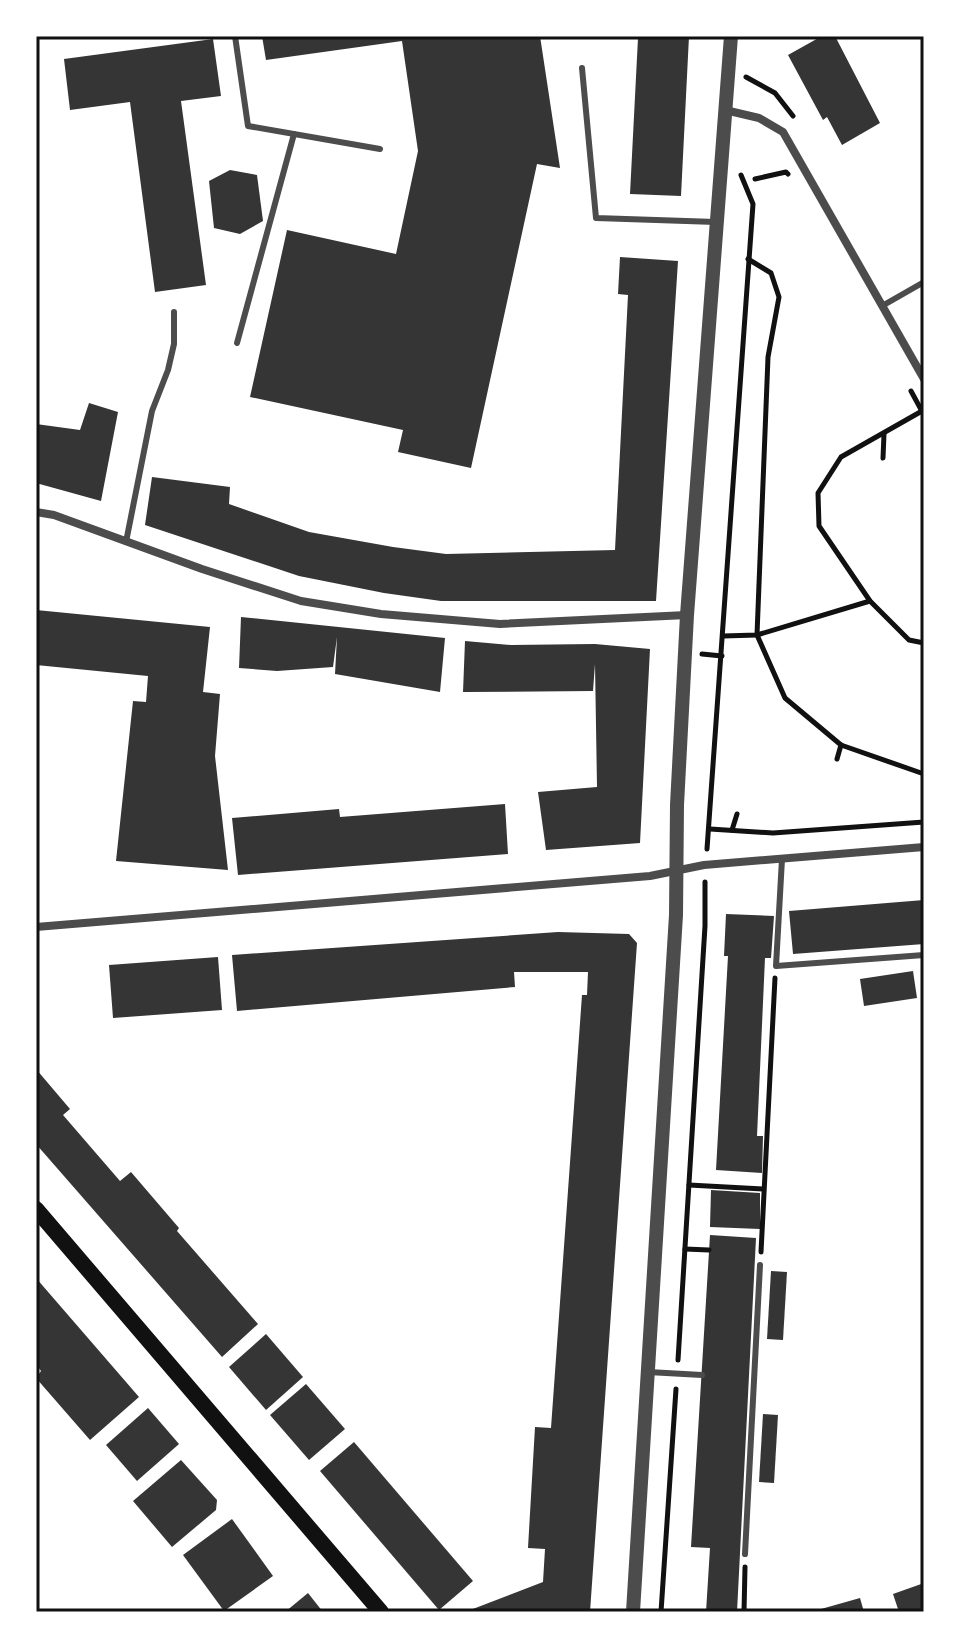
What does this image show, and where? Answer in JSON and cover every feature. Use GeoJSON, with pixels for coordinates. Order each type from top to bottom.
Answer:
{"type":"FeatureCollection","features":[{"type":"Feature","properties":{"kind":"main road"},"geometry":{"type":"LineString","coordinates":[[36,1209],[381,1612]]}},
{"type":"Feature","properties":{"kind":"street"},"geometry":{"type":"LineString","coordinates":[[633,1612],[677,870],[677,805],[687,615],[731,36]]}},
{"type":"Feature","properties":{"kind":"street"},"geometry":{"type":"LineString","coordinates":[[724,110],[759,118],[783,132],[924,379]]}},
{"type":"Feature","properties":{"kind":"street"},"geometry":{"type":"LineString","coordinates":[[36,512],[54,515],[301,601],[381,614],[500,624],[687,615]]}},
{"type":"Feature","properties":{"kind":"street"},"geometry":{"type":"LineString","coordinates":[[36,927],[650,876],[704,865],[924,847]]}},
{"type":"Feature","properties":{"kind":"lane"},"geometry":{"type":"LineString","coordinates":[[235,36],[248,126],[380,149]]}},
{"type":"Feature","properties":{"kind":"lane"},"geometry":{"type":"LineString","coordinates":[[582,68],[596,218],[716,222]]}},
{"type":"Feature","properties":{"kind":"lane"},"geometry":{"type":"LineString","coordinates":[[237,343],[294,134]]}},
{"type":"Feature","properties":{"kind":"lane"},"geometry":{"type":"LineString","coordinates":[[882,306],[924,282]]}},
{"type":"Feature","properties":{"kind":"lane"},"geometry":{"type":"LineString","coordinates":[[126,542],[152,411],[168,370],[174,344],[174,312]]}},
{"type":"Feature","properties":{"kind":"lane"},"geometry":{"type":"LineString","coordinates":[[782,859],[776,966],[924,955]]}},
{"type":"Feature","properties":{"kind":"lane"},"geometry":{"type":"LineString","coordinates":[[745,1554],[750,1378],[760,1265]]}},
{"type":"Feature","properties":{"kind":"lane"},"geometry":{"type":"LineString","coordinates":[[648,1372],[702,1375]]}},
{"type":"Feature","properties":{"kind":"path"},"geometry":{"type":"LineString","coordinates":[[661,1612],[705,926],[704,865],[710,829],[753,204]]}},
{"type":"Feature","properties":{"kind":"path"},"geometry":{"type":"LineString","coordinates":[[748,259],[771,273],[779,297],[768,357],[757,635],[785,698],[841,745],[924,774]]}},
{"type":"Feature","properties":{"kind":"path"},"geometry":{"type":"LineString","coordinates":[[922,411],[841,457],[818,493],[819,526],[870,601],[909,640],[924,643]]}},
{"type":"Feature","properties":{"kind":"path"},"geometry":{"type":"LineString","coordinates":[[883,458],[884,433]]}},
{"type":"Feature","properties":{"kind":"path"},"geometry":{"type":"LineString","coordinates":[[723,636],[757,635],[870,601]]}},
{"type":"Feature","properties":{"kind":"path"},"geometry":{"type":"LineString","coordinates":[[837,759],[841,745]]}},
{"type":"Feature","properties":{"kind":"path"},"geometry":{"type":"LineString","coordinates":[[732,830],[737,814]]}},
{"type":"Feature","properties":{"kind":"path"},"geometry":{"type":"LineString","coordinates":[[710,829],[773,833],[924,822]]}},
{"type":"Feature","properties":{"kind":"path"},"geometry":{"type":"LineString","coordinates":[[760,1265],[776,966]]}},
{"type":"Feature","properties":{"kind":"path"},"geometry":{"type":"LineString","coordinates":[[689,1185],[763,1189]]}},
{"type":"Feature","properties":{"kind":"path"},"geometry":{"type":"LineString","coordinates":[[685,1249],[709,1250]]}},
{"type":"Feature","properties":{"kind":"path"},"geometry":{"type":"LineString","coordinates":[[744,1612],[745,1554]]}},
{"type":"Feature","properties":{"kind":"building"},"geometry":{"type":"Polygon","coordinates":[[[262,36],[540,36],[560,168],[537,164],[471,468],[398,452],[403,430],[250,397],[287,230],[396,254],[418,151],[402,41],[266,60],[262,36]]]}},
{"type":"Feature","properties":{"kind":"building"},"geometry":{"type":"Polygon","coordinates":[[[636,36],[689,36],[681,196],[630,194],[636,36]]]}},
{"type":"Feature","properties":{"kind":"building"},"geometry":{"type":"Polygon","coordinates":[[[822,36],[835,36],[880,123],[842,145],[827,117],[823,120],[788,55],[822,36]]]}},
{"type":"Feature","properties":{"kind":"building"},"geometry":{"type":"Polygon","coordinates":[[[213,39],[221,96],[181,101],[206,285],[155,292],[130,102],[70,110],[64,59],[213,39]]]}},
{"type":"Feature","properties":{"kind":"building"},"geometry":{"type":"Polygon","coordinates":[[[230,170],[257,175],[263,221],[240,234],[214,228],[209,181],[230,170]]]}},
{"type":"Feature","properties":{"kind":"building"},"geometry":{"type":"Polygon","coordinates":[[[620,257],[678,261],[656,601],[441,601],[384,593],[299,576],[145,525],[152,477],[230,487],[229,504],[309,532],[393,547],[446,554],[615,550],[628,295],[618,294],[620,257]]]}},
{"type":"Feature","properties":{"kind":"building"},"geometry":{"type":"Polygon","coordinates":[[[89,403],[118,412],[101,501],[36,483],[36,424],[80,430],[89,403]]]}},
{"type":"Feature","properties":{"kind":"building"},"geometry":{"type":"Polygon","coordinates":[[[36,610],[210,627],[203,692],[220,694],[215,756],[228,870],[116,861],[133,701],[146,702],[148,676],[36,665],[36,610]]]}},
{"type":"Feature","properties":{"kind":"building"},"geometry":{"type":"Polygon","coordinates":[[[241,617],[445,638],[440,692],[335,674],[337,637],[333,667],[277,671],[239,668],[241,617]]]}},
{"type":"Feature","properties":{"kind":"building"},"geometry":{"type":"Polygon","coordinates":[[[465,641],[511,645],[595,644],[650,649],[640,843],[546,850],[538,792],[597,787],[595,664],[593,691],[463,692],[465,641]]]}},
{"type":"Feature","properties":{"kind":"building"},"geometry":{"type":"Polygon","coordinates":[[[505,804],[508,854],[238,875],[232,818],[339,809],[340,817],[505,804]]]}},
{"type":"Feature","properties":{"kind":"building"},"geometry":{"type":"Polygon","coordinates":[[[924,900],[924,944],[793,954],[789,911],[924,900]]]}},
{"type":"Feature","properties":{"kind":"building"},"geometry":{"type":"Polygon","coordinates":[[[726,914],[774,916],[771,958],[765,958],[757,1136],[763,1136],[762,1173],[716,1170],[728,956],[724,956],[726,914]]]}},
{"type":"Feature","properties":{"kind":"building"},"geometry":{"type":"Polygon","coordinates":[[[558,932],[629,934],[637,943],[590,1612],[465,1612],[543,1582],[545,1549],[528,1548],[535,1427],[551,1428],[582,995],[587,995],[588,972],[514,972],[515,987],[237,1011],[232,955],[558,932]]]}},
{"type":"Feature","properties":{"kind":"building"},"geometry":{"type":"Polygon","coordinates":[[[218,957],[222,1010],[113,1018],[109,965],[218,957]]]}},
{"type":"Feature","properties":{"kind":"building"},"geometry":{"type":"Polygon","coordinates":[[[913,971],[917,998],[864,1006],[860,979],[913,971]]]}},
{"type":"Feature","properties":{"kind":"building"},"geometry":{"type":"Polygon","coordinates":[[[36,1069],[70,1109],[63,1115],[120,1181],[131,1172],[179,1228],[177,1231],[258,1324],[222,1357],[36,1144],[36,1069]]]}},
{"type":"Feature","properties":{"kind":"building"},"geometry":{"type":"Polygon","coordinates":[[[711,1190],[760,1193],[760,1229],[710,1227],[711,1190]]]}},
{"type":"Feature","properties":{"kind":"building"},"geometry":{"type":"Polygon","coordinates":[[[710,1235],[756,1238],[737,1612],[706,1612],[710,1548],[691,1547],[710,1235]]]}},
{"type":"Feature","properties":{"kind":"building"},"geometry":{"type":"Polygon","coordinates":[[[771,1271],[787,1272],[783,1340],[767,1339],[771,1271]]]}},
{"type":"Feature","properties":{"kind":"building"},"geometry":{"type":"Polygon","coordinates":[[[36,1278],[139,1397],[90,1440],[36,1378],[41,1371],[36,1364],[36,1278]]]}},
{"type":"Feature","properties":{"kind":"building"},"geometry":{"type":"Polygon","coordinates":[[[266,1334],[303,1377],[266,1410],[229,1367],[266,1334]]]}},
{"type":"Feature","properties":{"kind":"building"},"geometry":{"type":"Polygon","coordinates":[[[306,1384],[345,1429],[309,1460],[270,1415],[306,1384]]]}},
{"type":"Feature","properties":{"kind":"building"},"geometry":{"type":"Polygon","coordinates":[[[148,1408],[179,1444],[137,1481],[106,1445],[148,1408]]]}},
{"type":"Feature","properties":{"kind":"building"},"geometry":{"type":"Polygon","coordinates":[[[763,1414],[778,1415],[774,1483],[759,1482],[763,1414]]]}},
{"type":"Feature","properties":{"kind":"building"},"geometry":{"type":"Polygon","coordinates":[[[354,1442],[473,1581],[439,1610],[320,1471],[354,1442]]]}},
{"type":"Feature","properties":{"kind":"building"},"geometry":{"type":"Polygon","coordinates":[[[181,1460],[217,1500],[216,1510],[172,1547],[133,1501],[181,1460]]]}},
{"type":"Feature","properties":{"kind":"building"},"geometry":{"type":"Polygon","coordinates":[[[232,1519],[273,1576],[224,1611],[183,1555],[232,1519]]]}},
{"type":"Feature","properties":{"kind":"building"},"geometry":{"type":"Polygon","coordinates":[[[924,1583],[924,1612],[899,1612],[893,1594],[924,1583]]]}},
{"type":"Feature","properties":{"kind":"building"},"geometry":{"type":"Polygon","coordinates":[[[308,1593],[323,1612],[285,1612],[308,1593]]]}},
{"type":"Feature","properties":{"kind":"building"},"geometry":{"type":"Polygon","coordinates":[[[860,1598],[864,1612],[814,1612],[814,1611],[860,1598]]]}}]}
